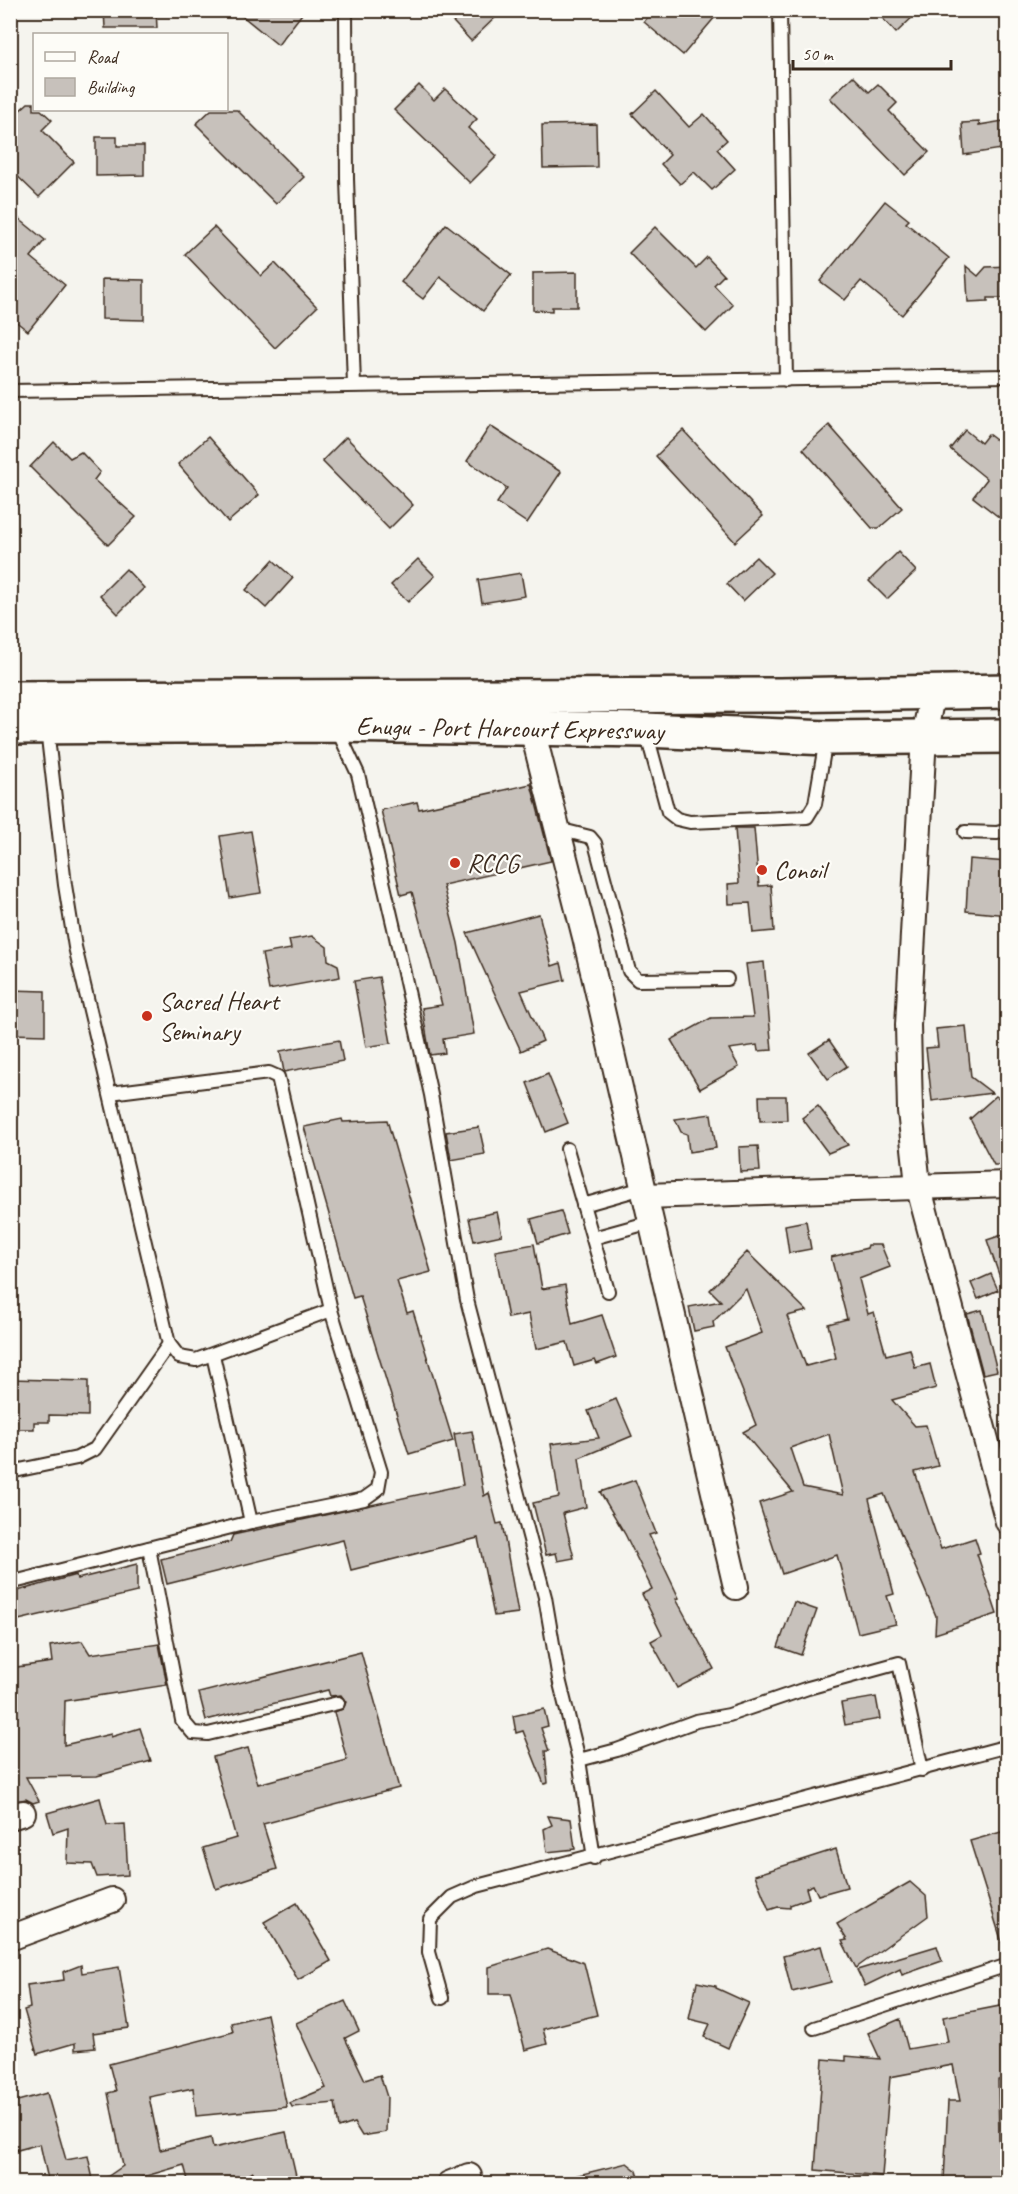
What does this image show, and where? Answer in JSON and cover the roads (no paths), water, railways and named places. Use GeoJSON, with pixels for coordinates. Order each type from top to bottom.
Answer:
{"type":"FeatureCollection","features":[{"type":"Feature","properties":{"kind":"highway","name":"Enugu - Port Harcourt Expressway"},"geometry":{"type":"LineString","coordinates":[[10,698],[780,695],[1008,691]]}},
{"type":"Feature","properties":{"kind":"highway","name":"Enugu - Port Harcourt Expressway"},"geometry":{"type":"LineString","coordinates":[[10,727],[335,725],[645,730],[826,738],[1008,736]]}},
{"type":"Feature","properties":{"kind":"street"},"geometry":{"type":"LineString","coordinates":[[933,692],[924,736],[908,1035],[910,1111],[918,1185],[1008,1522]]}},
{"type":"Feature","properties":{"kind":"street"},"geometry":{"type":"LineString","coordinates":[[532,729],[558,829],[736,1587]]}},
{"type":"Feature","properties":{"kind":"street"},"geometry":{"type":"LineString","coordinates":[[644,1192],[1008,1184]]}},
{"type":"Feature","properties":{"kind":"street"},"geometry":{"type":"LineString","coordinates":[[10,1938],[112,1900]]}},
{"type":"Feature","properties":{"kind":"lane"},"geometry":{"type":"LineString","coordinates":[[346,10],[347,179],[354,385]]}},
{"type":"Feature","properties":{"kind":"lane"},"geometry":{"type":"LineString","coordinates":[[780,10],[786,380]]}},
{"type":"Feature","properties":{"kind":"lane"},"geometry":{"type":"LineString","coordinates":[[10,391],[1008,376]]}},
{"type":"Feature","properties":{"kind":"lane"},"geometry":{"type":"LineString","coordinates":[[335,725],[358,774],[392,917],[431,1095],[467,1300],[545,1597],[559,1679],[579,1760],[594,1858]]}},
{"type":"Feature","properties":{"kind":"lane"},"geometry":{"type":"LineString","coordinates":[[47,727],[74,936],[169,1344],[179,1358],[196,1360],[331,1310]]}},
{"type":"Feature","properties":{"kind":"lane"},"geometry":{"type":"LineString","coordinates":[[645,730],[668,812],[677,819],[690,822],[807,817],[816,804],[826,738]]}},
{"type":"Feature","properties":{"kind":"lane"},"geometry":{"type":"LineString","coordinates":[[558,829],[590,837],[595,843],[629,971],[638,980],[727,979]]}},
{"type":"Feature","properties":{"kind":"lane"},"geometry":{"type":"LineString","coordinates":[[965,832],[997,833],[1008,830]]}},
{"type":"Feature","properties":{"kind":"lane"},"geometry":{"type":"LineString","coordinates":[[10,1583],[251,1522],[364,1499],[378,1489],[381,1472],[331,1310],[278,1077],[269,1073],[110,1093]]}},
{"type":"Feature","properties":{"kind":"lane"},"geometry":{"type":"LineString","coordinates":[[567,1149],[608,1291]]}},
{"type":"Feature","properties":{"kind":"lane"},"geometry":{"type":"LineString","coordinates":[[583,1205],[644,1192]]}},
{"type":"Feature","properties":{"kind":"lane"},"geometry":{"type":"LineString","coordinates":[[592,1238],[651,1222]]}},
{"type":"Feature","properties":{"kind":"lane"},"geometry":{"type":"LineString","coordinates":[[10,1472],[77,1458],[95,1449],[169,1344]]}},
{"type":"Feature","properties":{"kind":"lane"},"geometry":{"type":"LineString","coordinates":[[213,1355],[251,1522]]}},
{"type":"Feature","properties":{"kind":"lane"},"geometry":{"type":"LineString","coordinates":[[149,1548],[182,1720],[193,1733],[207,1734],[338,1702]]}},
{"type":"Feature","properties":{"kind":"lane"},"geometry":{"type":"LineString","coordinates":[[579,1760],[617,1750],[696,1721],[729,1715],[808,1688],[900,1663],[922,1770]]}},
{"type":"Feature","properties":{"kind":"lane"},"geometry":{"type":"LineString","coordinates":[[442,1998],[429,1952],[430,1919],[452,1897],[477,1886],[594,1858],[1008,1746]]}},
{"type":"Feature","properties":{"kind":"lane"},"geometry":{"type":"LineString","coordinates":[[814,2028],[1008,1965]]}},
{"type":"Feature","properties":{"kind":"place","name":"RCCG"},"geometry":{"type":"Point","coordinates":[455,863]}},
{"type":"Feature","properties":{"kind":"place","name":"Conoil"},"geometry":{"type":"Point","coordinates":[762,870]}},
{"type":"Feature","properties":{"kind":"place","name":"Sacred Heart Seminary"},"geometry":{"type":"Point","coordinates":[147,1016]}}]}
